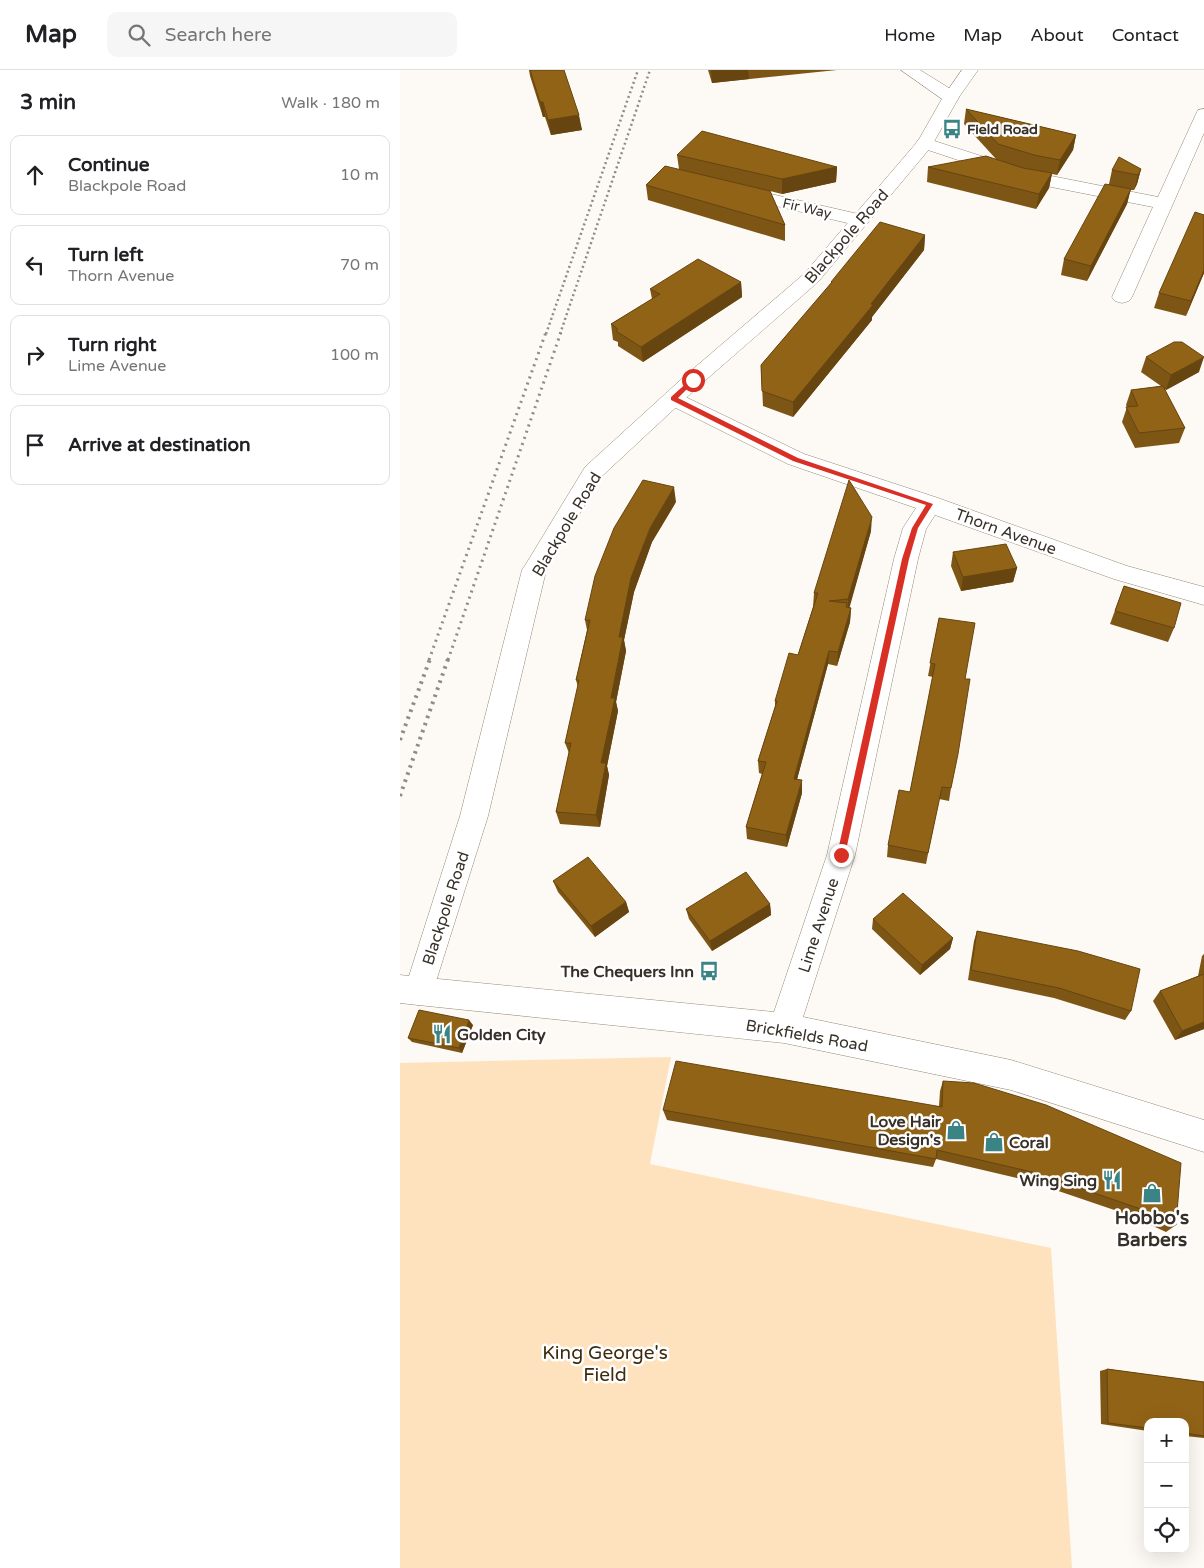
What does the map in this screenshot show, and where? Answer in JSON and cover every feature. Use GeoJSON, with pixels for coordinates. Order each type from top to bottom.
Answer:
{"type":"FeatureCollection","features":[{"type":"Feature","properties":{"kind":"street"},"geometry":{"type":"LineString","coordinates":[[909,70],[951,97]]}},
{"type":"Feature","properties":{"kind":"street","name":"Blackpole Road"},"geometry":{"type":"LineString","coordinates":[[409,990],[474,816],[534,570],[593,472],[673,398],[811,278],[925,143],[951,97],[970,70]]}},
{"type":"Feature","properties":{"kind":"street"},"geometry":{"type":"LineString","coordinates":[[1122,297],[1204,114]]}},
{"type":"Feature","properties":{"kind":"street"},"geometry":{"type":"LineString","coordinates":[[925,143],[1027,177],[1165,204]]}},
{"type":"Feature","properties":{"kind":"street","name":"Fir Way"},"geometry":{"type":"LineString","coordinates":[[715,186],[860,220]]}},
{"type":"Feature","properties":{"kind":"street","name":"Thorn Avenue"},"geometry":{"type":"LineString","coordinates":[[673,398],[796,459],[930,504],[1122,573],[1204,596]]}},
{"type":"Feature","properties":{"kind":"street","name":"Lime Avenue"},"geometry":{"type":"LineString","coordinates":[[784,1028],[841,855],[906,559],[915,528],[930,504]]}},
{"type":"Feature","properties":{"kind":"street","name":"Brickfields Road"},"geometry":{"type":"LineString","coordinates":[[409,990],[784,1028],[1011,1075],[1204,1136]]}},
{"type":"Feature","properties":{"kind":"green space","name":"King George's Field"},"geometry":{"type":"Polygon","coordinates":[[[671,1057],[650,1164],[1051,1248],[1072,1568],[400,1568],[400,1063],[671,1057]]]}},
{"type":"Feature","properties":{"kind":"building"},"geometry":{"type":"Polygon","coordinates":[[[530,70],[564,70],[579,115],[548,120],[530,70]]]}},
{"type":"Feature","properties":{"kind":"building"},"geometry":{"type":"Polygon","coordinates":[[[966,109],[1076,135],[1060,160],[1034,155],[998,144],[966,109]]]}},
{"type":"Feature","properties":{"kind":"building"},"geometry":{"type":"Polygon","coordinates":[[[702,131],[837,167],[782,179],[677,155],[702,131]]]}},
{"type":"Feature","properties":{"kind":"building"},"geometry":{"type":"Polygon","coordinates":[[[986,156],[1023,168],[1052,173],[1039,194],[928,167],[986,156]]]}},
{"type":"Feature","properties":{"kind":"building"},"geometry":{"type":"Polygon","coordinates":[[[1119,157],[1141,169],[1138,175],[1112,170],[1119,157]]]}},
{"type":"Feature","properties":{"kind":"building"},"geometry":{"type":"Polygon","coordinates":[[[665,166],[770,191],[785,225],[646,185],[665,166]]]}},
{"type":"Feature","properties":{"kind":"building"},"geometry":{"type":"Polygon","coordinates":[[[1105,184],[1131,189],[1091,266],[1064,259],[1105,184]]]}},
{"type":"Feature","properties":{"kind":"building"},"geometry":{"type":"Polygon","coordinates":[[[1195,212],[1204,215],[1204,270],[1191,301],[1159,293],[1195,212]]]}},
{"type":"Feature","properties":{"kind":"building"},"geometry":{"type":"Polygon","coordinates":[[[880,222],[925,235],[871,304],[873,305],[793,402],[762,391],[761,365],[880,222]]]}},
{"type":"Feature","properties":{"kind":"building"},"geometry":{"type":"Polygon","coordinates":[[[698,259],[741,282],[641,347],[616,331],[618,329],[611,324],[660,294],[650,289],[698,259]]]}},
{"type":"Feature","properties":{"kind":"building"},"geometry":{"type":"Polygon","coordinates":[[[1174,342],[1182,342],[1204,357],[1171,375],[1146,357],[1174,342]]]}},
{"type":"Feature","properties":{"kind":"building"},"geometry":{"type":"Polygon","coordinates":[[[1163,386],[1185,428],[1139,433],[1126,407],[1138,406],[1131,390],[1163,386]]]}},
{"type":"Feature","properties":{"kind":"building"},"geometry":{"type":"Polygon","coordinates":[[[643,480],[674,487],[650,528],[631,578],[619,637],[623,637],[611,698],[615,698],[601,763],[606,763],[596,815],[556,812],[571,743],[565,743],[579,680],[576,680],[590,620],[585,620],[595,576],[614,528],[643,480]]]}},
{"type":"Feature","properties":{"kind":"building"},"geometry":{"type":"Polygon","coordinates":[[[849,480],[872,517],[848,599],[829,601],[847,603],[846,607],[851,608],[838,652],[829,651],[794,779],[802,780],[786,835],[746,827],[766,762],[758,761],[777,701],[775,701],[789,653],[798,655],[818,593],[814,593],[849,480]]]}},
{"type":"Feature","properties":{"kind":"building"},"geometry":{"type":"Polygon","coordinates":[[[1006,544],[1017,568],[963,577],[953,552],[1006,544]]]}},
{"type":"Feature","properties":{"kind":"building"},"geometry":{"type":"Polygon","coordinates":[[[1124,586],[1181,603],[1174,628],[1115,611],[1124,586]]]}},
{"type":"Feature","properties":{"kind":"building"},"geometry":{"type":"Polygon","coordinates":[[[939,618],[975,623],[965,679],[970,679],[958,754],[951,788],[942,787],[928,853],[888,845],[899,790],[910,792],[935,664],[930,663],[939,618]]]}},
{"type":"Feature","properties":{"kind":"building"},"geometry":{"type":"Polygon","coordinates":[[[588,857],[626,902],[591,926],[553,881],[588,857]]]}},
{"type":"Feature","properties":{"kind":"building"},"geometry":{"type":"Polygon","coordinates":[[[746,872],[770,904],[710,941],[686,909],[746,872]]]}},
{"type":"Feature","properties":{"kind":"building"},"geometry":{"type":"Polygon","coordinates":[[[903,893],[953,938],[922,965],[873,919],[903,893]]]}},
{"type":"Feature","properties":{"kind":"building"},"geometry":{"type":"Polygon","coordinates":[[[977,931],[1078,951],[1140,969],[1131,1011],[1059,988],[971,970],[977,931]]]}},
{"type":"Feature","properties":{"kind":"building"},"geometry":{"type":"Polygon","coordinates":[[[1204,974],[1204,1022],[1182,1031],[1160,991],[1204,974]]]}},
{"type":"Feature","properties":{"kind":"building","name":"Golden City"},"geometry":{"type":"Polygon","coordinates":[[[419,1010],[469,1020],[459,1048],[408,1038],[419,1010]]]}},
{"type":"Feature","properties":{"kind":"building"},"geometry":{"type":"Polygon","coordinates":[[[676,1061],[942,1107],[943,1081],[974,1083],[1046,1105],[1181,1163],[1176,1225],[1138,1208],[1032,1172],[937,1150],[936,1159],[663,1110],[676,1061]]]}},
{"type":"Feature","properties":{"kind":"building"},"geometry":{"type":"Polygon","coordinates":[[[1107,1369],[1204,1382],[1204,1436],[1189,1434],[1189,1418],[1144,1418],[1144,1428],[1108,1423],[1107,1369]]]}},
{"type":"Feature","properties":{"kind":"railway"},"geometry":{"type":"LineString","coordinates":[[546,334],[638,70]]}},
{"type":"Feature","properties":{"kind":"railway"},"geometry":{"type":"LineString","coordinates":[[560,334],[650,70]]}},
{"type":"Feature","properties":{"kind":"railway"},"geometry":{"type":"LineString","coordinates":[[429,660],[546,332]]}},
{"type":"Feature","properties":{"kind":"railway"},"geometry":{"type":"LineString","coordinates":[[448,660],[561,332]]}},
{"type":"Feature","properties":{"kind":"railway"},"geometry":{"type":"LineString","coordinates":[[400,740],[430,659]]}},
{"type":"Feature","properties":{"kind":"railway"},"geometry":{"type":"LineString","coordinates":[[400,796],[448,659]]}},
{"type":"Feature","properties":{"kind":"place","name":"Field Road"},"geometry":{"type":"Point","coordinates":[952,129]}},
{"type":"Feature","properties":{"kind":"place","name":"The Chequers Inn"},"geometry":{"type":"Point","coordinates":[709,971]}},
{"type":"Feature","properties":{"kind":"place","name":"Golden City"},"geometry":{"type":"Point","coordinates":[442,1034]}},
{"type":"Feature","properties":{"kind":"place","name":"Love Hair Design's"},"geometry":{"type":"Point","coordinates":[956,1130]}},
{"type":"Feature","properties":{"kind":"place","name":"Coral"},"geometry":{"type":"Point","coordinates":[994,1142]}},
{"type":"Feature","properties":{"kind":"place","name":"Wing Sing"},"geometry":{"type":"Point","coordinates":[1112,1180]}},
{"type":"Feature","properties":{"kind":"place","name":"Hobbo's Barbers"},"geometry":{"type":"Point","coordinates":[1152,1193]}},
{"type":"Feature","properties":{"kind":"route"},"geometry":{"type":"LineString","coordinates":[[693,380],[673,398],[796,459],[930,504],[915,528],[906,559],[841,855]]}}]}
